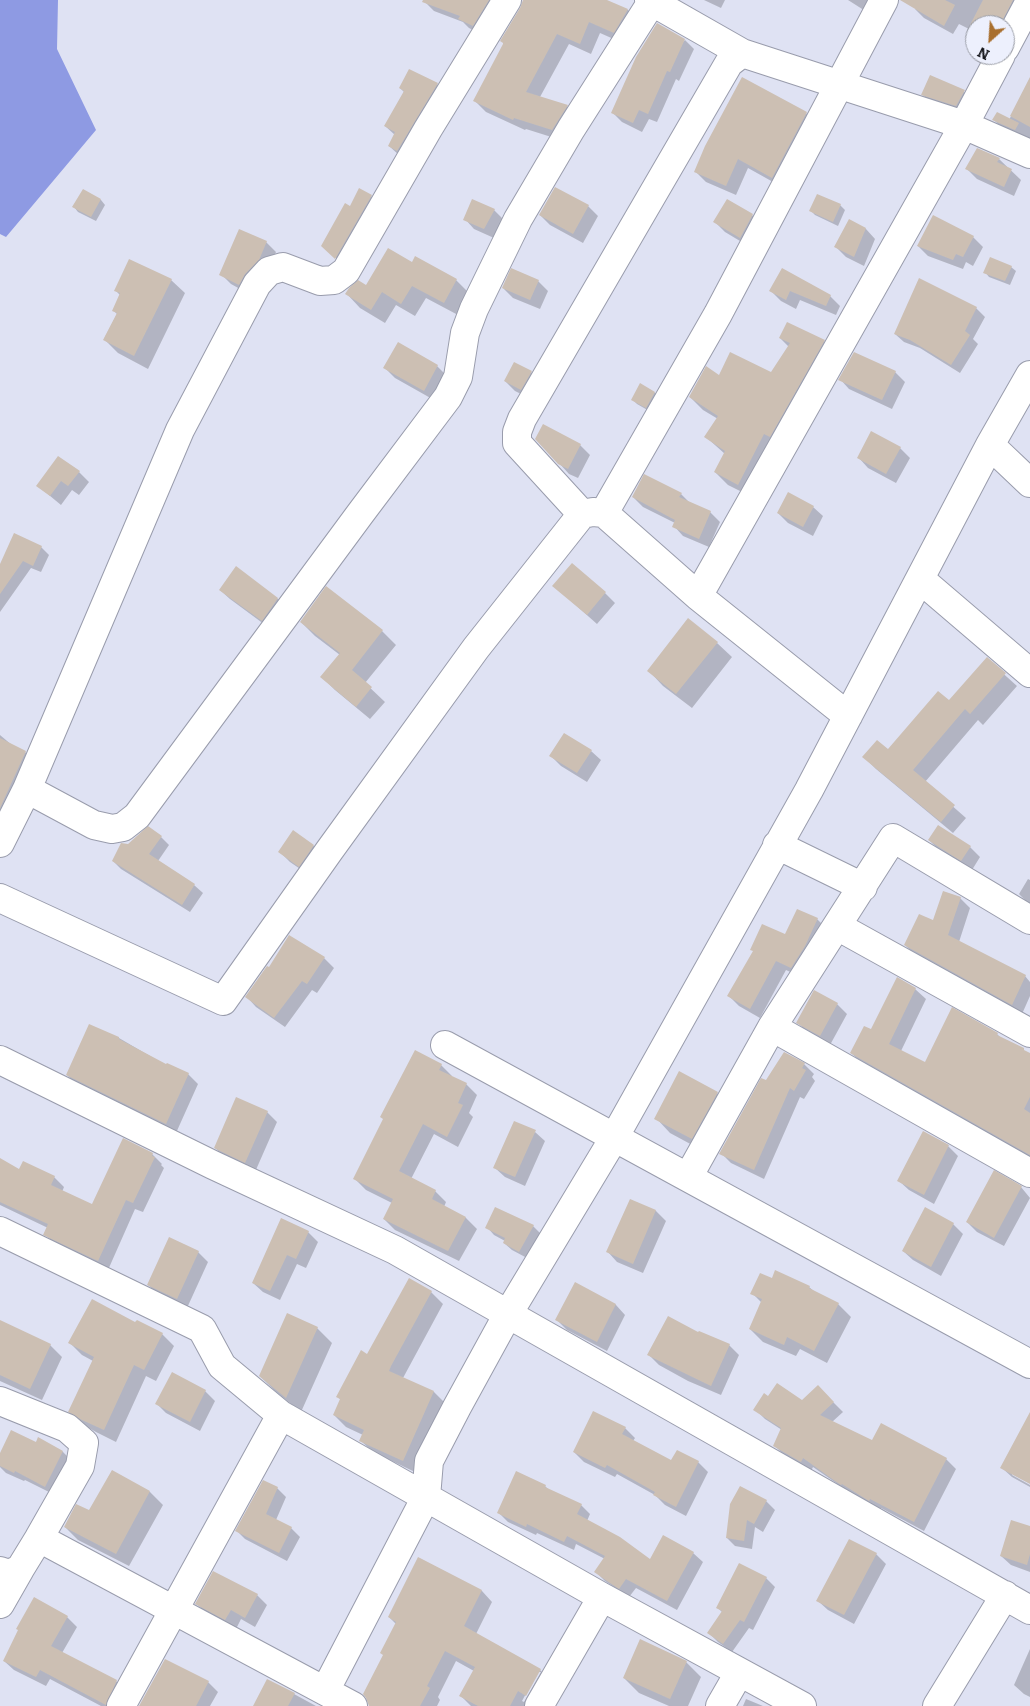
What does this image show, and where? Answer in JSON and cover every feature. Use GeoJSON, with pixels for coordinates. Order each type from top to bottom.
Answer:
{"type":"FeatureCollection","features":[{"type":"Feature","properties":{"kind":"street"},"geometry":{"type":"LineString","coordinates":[[0,843],[26,789],[180,430],[258,284],[269,271],[283,267],[320,281],[334,280],[346,271],[428,129],[506,0]]}},
{"type":"Feature","properties":{"kind":"street"},"geometry":{"type":"LineString","coordinates":[[0,898],[223,1001],[334,843],[476,648],[593,514],[718,314],[884,0]]}},
{"type":"Feature","properties":{"kind":"street"},"geometry":{"type":"LineString","coordinates":[[26,789],[94,825],[112,829],[123,827],[137,816],[448,397],[458,377],[465,333],[474,309],[518,219],[571,129],[652,1],[742,53],[964,125],[1030,154]]}},
{"type":"Feature","properties":{"kind":"street"},"geometry":{"type":"LineString","coordinates":[[1015,29],[1030,1]]}},
{"type":"Feature","properties":{"kind":"street"},"geometry":{"type":"LineString","coordinates":[[742,53],[729,63],[522,419],[517,432],[517,443],[593,514],[848,716]]}},
{"type":"Feature","properties":{"kind":"street"},"geometry":{"type":"LineString","coordinates":[[698,596],[964,125],[996,65]]}},
{"type":"Feature","properties":{"kind":"street"},"geometry":{"type":"LineString","coordinates":[[325,1691],[426,1497],[429,1461],[508,1314],[614,1138],[809,790],[990,445],[1030,375]]}},
{"type":"Feature","properties":{"kind":"street"},"geometry":{"type":"LineString","coordinates":[[990,445],[1030,483]]}},
{"type":"Feature","properties":{"kind":"street"},"geometry":{"type":"LineString","coordinates":[[920,579],[1030,673]]}},
{"type":"Feature","properties":{"kind":"street"},"geometry":{"type":"LineString","coordinates":[[691,1172],[772,1027],[893,838],[1030,920]]}},
{"type":"Feature","properties":{"kind":"street"},"geometry":{"type":"LineString","coordinates":[[777,845],[863,887]]}},
{"type":"Feature","properties":{"kind":"street"},"geometry":{"type":"LineString","coordinates":[[837,926],[1030,1033]]}},
{"type":"Feature","properties":{"kind":"street"},"geometry":{"type":"LineString","coordinates":[[772,1027],[1030,1173]]}},
{"type":"Feature","properties":{"kind":"street"},"geometry":{"type":"LineString","coordinates":[[445,1045],[1030,1364]]}},
{"type":"Feature","properties":{"kind":"street"},"geometry":{"type":"LineString","coordinates":[[0,1060],[212,1165],[395,1250],[1030,1610]]}},
{"type":"Feature","properties":{"kind":"street"},"geometry":{"type":"LineString","coordinates":[[0,1231],[202,1329],[222,1366],[281,1414],[602,1598],[802,1706]]}},
{"type":"Feature","properties":{"kind":"street"},"geometry":{"type":"LineString","coordinates":[[0,1400],[67,1428],[84,1443],[80,1466],[39,1538],[10,1570],[0,1604]]}},
{"type":"Feature","properties":{"kind":"street"},"geometry":{"type":"LineString","coordinates":[[121,1706],[281,1414]]}},
{"type":"Feature","properties":{"kind":"street"},"geometry":{"type":"LineString","coordinates":[[39,1538],[353,1706]]}},
{"type":"Feature","properties":{"kind":"street"},"geometry":{"type":"LineString","coordinates":[[936,1706],[1005,1595]]}},
{"type":"Feature","properties":{"kind":"street"},"geometry":{"type":"LineString","coordinates":[[540,1706],[602,1598]]}},
{"type":"Feature","properties":{"kind":"street"},"geometry":{"type":"LineString","coordinates":[[720,1706],[739,1673]]}},
{"type":"Feature","properties":{"kind":"water"},"geometry":{"type":"Polygon","coordinates":[[[0,0],[58,0],[57,49],[96,130],[6,237],[0,234],[0,0]]]}},
{"type":"Feature","properties":{"kind":"building"},"geometry":{"type":"Polygon","coordinates":[[[423,0],[489,0],[473,26],[458,19],[460,16],[422,2],[423,0]]]}},
{"type":"Feature","properties":{"kind":"building"},"geometry":{"type":"Polygon","coordinates":[[[523,0],[607,0],[628,9],[614,33],[589,22],[580,44],[557,34],[526,92],[568,105],[552,130],[514,118],[513,120],[473,101],[503,44],[500,41],[523,0]]]}},
{"type":"Feature","properties":{"kind":"building"},"geometry":{"type":"Polygon","coordinates":[[[900,0],[945,0],[955,5],[944,26],[900,0]]]}},
{"type":"Feature","properties":{"kind":"building"},"geometry":{"type":"Polygon","coordinates":[[[983,0],[1013,0],[1005,15],[975,15],[983,0]]]}},
{"type":"Feature","properties":{"kind":"building"},"geometry":{"type":"Polygon","coordinates":[[[657,23],[685,39],[670,72],[667,71],[648,114],[639,110],[633,123],[611,113],[636,57],[657,23]]]}},
{"type":"Feature","properties":{"kind":"building"},"geometry":{"type":"Polygon","coordinates":[[[409,69],[438,83],[397,151],[388,146],[395,132],[384,126],[404,91],[399,88],[409,69]]]}},
{"type":"Feature","properties":{"kind":"building"},"geometry":{"type":"Polygon","coordinates":[[[930,75],[965,90],[956,106],[921,95],[930,75]]]}},
{"type":"Feature","properties":{"kind":"building"},"geometry":{"type":"Polygon","coordinates":[[[742,77],[807,112],[772,178],[738,159],[726,186],[694,172],[705,146],[742,77]]]}},
{"type":"Feature","properties":{"kind":"building"},"geometry":{"type":"Polygon","coordinates":[[[1030,77],[1030,127],[1010,116],[1030,77]]]}},
{"type":"Feature","properties":{"kind":"building"},"geometry":{"type":"Polygon","coordinates":[[[997,112],[1019,123],[1015,130],[992,120],[997,112]]]}},
{"type":"Feature","properties":{"kind":"building"},"geometry":{"type":"Polygon","coordinates":[[[977,148],[1000,158],[997,162],[1012,169],[1004,187],[965,169],[977,148]]]}},
{"type":"Feature","properties":{"kind":"building"},"geometry":{"type":"Polygon","coordinates":[[[555,187],[589,205],[573,234],[539,215],[555,187]]]}},
{"type":"Feature","properties":{"kind":"building"},"geometry":{"type":"Polygon","coordinates":[[[359,188],[372,195],[335,259],[321,246],[345,203],[350,206],[359,188]]]}},
{"type":"Feature","properties":{"kind":"building"},"geometry":{"type":"Polygon","coordinates":[[[83,189],[101,199],[91,217],[72,207],[83,189]]]}},
{"type":"Feature","properties":{"kind":"building"},"geometry":{"type":"Polygon","coordinates":[[[817,194],[841,204],[833,222],[809,211],[817,194]]]}},
{"type":"Feature","properties":{"kind":"building"},"geometry":{"type":"Polygon","coordinates":[[[472,199],[495,209],[484,229],[463,220],[472,199]]]}},
{"type":"Feature","properties":{"kind":"building"},"geometry":{"type":"Polygon","coordinates":[[[727,199],[753,214],[740,238],[713,222],[727,199]]]}},
{"type":"Feature","properties":{"kind":"building"},"geometry":{"type":"Polygon","coordinates":[[[933,215],[974,236],[963,257],[956,254],[953,260],[917,246],[933,215]]]}},
{"type":"Feature","properties":{"kind":"building"},"geometry":{"type":"Polygon","coordinates":[[[849,219],[866,228],[854,257],[834,247],[849,219]]]}},
{"type":"Feature","properties":{"kind":"building"},"geometry":{"type":"Polygon","coordinates":[[[239,229],[267,241],[259,260],[245,274],[239,285],[219,275],[239,229]]]}},
{"type":"Feature","properties":{"kind":"building"},"geometry":{"type":"Polygon","coordinates":[[[388,248],[412,262],[415,256],[457,279],[444,303],[412,286],[401,304],[382,292],[371,310],[345,294],[358,280],[366,285],[388,248]]]}},
{"type":"Feature","properties":{"kind":"building"},"geometry":{"type":"Polygon","coordinates":[[[990,257],[1012,266],[1005,281],[983,273],[990,257]]]}},
{"type":"Feature","properties":{"kind":"building"},"geometry":{"type":"Polygon","coordinates":[[[129,259],[172,279],[134,356],[103,340],[117,313],[112,311],[120,293],[114,291],[129,259]]]}},
{"type":"Feature","properties":{"kind":"building"},"geometry":{"type":"Polygon","coordinates":[[[511,268],[539,280],[530,300],[502,288],[511,268]]]}},
{"type":"Feature","properties":{"kind":"building"},"geometry":{"type":"Polygon","coordinates":[[[782,268],[831,295],[826,306],[790,291],[786,300],[769,291],[782,268]]]}},
{"type":"Feature","properties":{"kind":"building"},"geometry":{"type":"Polygon","coordinates":[[[919,278],[977,307],[965,331],[970,335],[951,365],[910,340],[894,334],[919,278]]]}},
{"type":"Feature","properties":{"kind":"building"},"geometry":{"type":"Polygon","coordinates":[[[787,322],[825,340],[770,437],[764,434],[738,485],[714,472],[725,451],[704,437],[718,416],[689,397],[706,366],[719,375],[730,352],[771,372],[790,343],[779,338],[787,322]]]}},
{"type":"Feature","properties":{"kind":"building"},"geometry":{"type":"Polygon","coordinates":[[[398,342],[438,365],[424,391],[383,368],[398,342]]]}},
{"type":"Feature","properties":{"kind":"building"},"geometry":{"type":"Polygon","coordinates":[[[854,352],[896,371],[882,400],[838,380],[854,352]]]}},
{"type":"Feature","properties":{"kind":"building"},"geometry":{"type":"Polygon","coordinates":[[[514,362],[532,371],[521,390],[504,381],[514,362]]]}},
{"type":"Feature","properties":{"kind":"building"},"geometry":{"type":"Polygon","coordinates":[[[640,383],[655,392],[646,408],[631,400],[640,383]]]}},
{"type":"Feature","properties":{"kind":"building"},"geometry":{"type":"Polygon","coordinates":[[[543,424],[581,444],[568,469],[558,464],[535,439],[543,424]]]}},
{"type":"Feature","properties":{"kind":"building"},"geometry":{"type":"Polygon","coordinates":[[[871,431],[901,447],[886,474],[857,458],[871,431]]]}},
{"type":"Feature","properties":{"kind":"building"},"geometry":{"type":"Polygon","coordinates":[[[58,456],[80,471],[68,486],[61,481],[50,496],[36,486],[58,456]]]}},
{"type":"Feature","properties":{"kind":"building"},"geometry":{"type":"Polygon","coordinates":[[[644,474],[682,493],[679,497],[711,511],[699,539],[672,527],[675,520],[632,497],[644,474]]]}},
{"type":"Feature","properties":{"kind":"building"},"geometry":{"type":"Polygon","coordinates":[[[788,492],[814,506],[803,527],[777,513],[788,492]]]}},
{"type":"Feature","properties":{"kind":"building"},"geometry":{"type":"Polygon","coordinates":[[[14,533],[42,546],[33,566],[23,561],[0,594],[0,564],[14,533]]]}},
{"type":"Feature","properties":{"kind":"building"},"geometry":{"type":"Polygon","coordinates":[[[572,563],[606,592],[587,615],[552,586],[572,563]]]}},
{"type":"Feature","properties":{"kind":"building"},"geometry":{"type":"Polygon","coordinates":[[[236,566],[278,598],[262,621],[219,590],[236,566]]]}},
{"type":"Feature","properties":{"kind":"building"},"geometry":{"type":"Polygon","coordinates":[[[326,586],[383,630],[352,670],[372,687],[356,707],[320,677],[340,653],[300,622],[326,586]]]}},
{"type":"Feature","properties":{"kind":"building"},"geometry":{"type":"Polygon","coordinates":[[[688,618],[718,642],[676,694],[647,671],[688,618]]]}},
{"type":"Feature","properties":{"kind":"building"},"geometry":{"type":"Polygon","coordinates":[[[987,657],[1006,673],[970,714],[965,709],[913,770],[955,805],[941,822],[862,757],[877,740],[888,749],[938,691],[949,700],[987,657]]]}},
{"type":"Feature","properties":{"kind":"building"},"geometry":{"type":"Polygon","coordinates":[[[564,733],[592,750],[577,773],[549,756],[564,733]]]}},
{"type":"Feature","properties":{"kind":"building"},"geometry":{"type":"Polygon","coordinates":[[[0,738],[26,751],[0,808],[0,738]]]}},
{"type":"Feature","properties":{"kind":"building"},"geometry":{"type":"Polygon","coordinates":[[[938,825],[971,846],[961,861],[928,840],[938,825]]]}},
{"type":"Feature","properties":{"kind":"building"},"geometry":{"type":"Polygon","coordinates":[[[148,826],[162,836],[149,854],[195,884],[182,905],[112,861],[121,843],[128,844],[148,826]]]}},
{"type":"Feature","properties":{"kind":"building"},"geometry":{"type":"Polygon","coordinates":[[[293,830],[314,845],[299,867],[278,852],[293,830]]]}},
{"type":"Feature","properties":{"kind":"building"},"geometry":{"type":"Polygon","coordinates":[[[943,891],[961,897],[948,935],[1026,975],[1012,1005],[904,945],[919,914],[933,920],[943,891]]]}},
{"type":"Feature","properties":{"kind":"building"},"geometry":{"type":"Polygon","coordinates":[[[797,909],[818,918],[805,946],[791,968],[776,961],[750,1009],[727,996],[753,951],[750,950],[762,924],[785,934],[797,909]]]}},
{"type":"Feature","properties":{"kind":"building"},"geometry":{"type":"Polygon","coordinates":[[[289,935],[325,957],[307,984],[302,981],[274,1018],[245,997],[267,966],[269,967],[289,935]]]}},
{"type":"Feature","properties":{"kind":"building"},"geometry":{"type":"Polygon","coordinates":[[[897,977],[916,988],[889,1044],[925,1062],[952,1007],[1030,1053],[1030,1097],[1024,1109],[1030,1113],[1030,1155],[850,1053],[864,1026],[871,1029],[897,977]]]}},
{"type":"Feature","properties":{"kind":"building"},"geometry":{"type":"Polygon","coordinates":[[[814,990],[838,1003],[820,1036],[796,1023],[814,990]]]}},
{"type":"Feature","properties":{"kind":"building"},"geometry":{"type":"Polygon","coordinates":[[[89,1024],[119,1037],[119,1039],[166,1064],[189,1073],[166,1124],[66,1075],[89,1024]]]}},
{"type":"Feature","properties":{"kind":"building"},"geometry":{"type":"Polygon","coordinates":[[[415,1050],[442,1064],[439,1070],[467,1083],[458,1103],[463,1105],[447,1137],[423,1124],[399,1171],[436,1190],[432,1199],[466,1217],[448,1251],[383,1219],[393,1199],[353,1179],[383,1119],[380,1117],[415,1050]]]}},
{"type":"Feature","properties":{"kind":"building"},"geometry":{"type":"Polygon","coordinates":[[[784,1052],[805,1063],[802,1068],[806,1070],[794,1091],[790,1088],[754,1170],[719,1154],[761,1078],[766,1080],[784,1052]]]}},
{"type":"Feature","properties":{"kind":"building"},"geometry":{"type":"Polygon","coordinates":[[[679,1071],[718,1092],[692,1139],[654,1119],[679,1071]]]}},
{"type":"Feature","properties":{"kind":"building"},"geometry":{"type":"Polygon","coordinates":[[[236,1097],[268,1111],[245,1163],[214,1148],[236,1097]]]}},
{"type":"Feature","properties":{"kind":"building"},"geometry":{"type":"Polygon","coordinates":[[[514,1121],[536,1130],[515,1177],[493,1168],[514,1121]]]}},
{"type":"Feature","properties":{"kind":"building"},"geometry":{"type":"Polygon","coordinates":[[[923,1131],[949,1145],[924,1195],[897,1181],[923,1131]]]}},
{"type":"Feature","properties":{"kind":"building"},"geometry":{"type":"Polygon","coordinates":[[[123,1138],[153,1153],[152,1156],[155,1157],[133,1203],[126,1200],[98,1261],[43,1235],[48,1224],[0,1202],[0,1158],[19,1169],[23,1161],[55,1176],[51,1185],[92,1204],[123,1138]]]}},
{"type":"Feature","properties":{"kind":"building"},"geometry":{"type":"Polygon","coordinates":[[[994,1170],[1022,1186],[994,1238],[966,1222],[994,1170]]]}},
{"type":"Feature","properties":{"kind":"building"},"geometry":{"type":"Polygon","coordinates":[[[630,1199],[656,1210],[633,1264],[606,1252],[630,1199]]]}},
{"type":"Feature","properties":{"kind":"building"},"geometry":{"type":"Polygon","coordinates":[[[495,1207],[534,1225],[519,1252],[503,1243],[505,1238],[485,1228],[495,1207]]]}},
{"type":"Feature","properties":{"kind":"building"},"geometry":{"type":"Polygon","coordinates":[[[925,1207],[954,1223],[931,1267],[902,1251],[925,1207]]]}},
{"type":"Feature","properties":{"kind":"building"},"geometry":{"type":"Polygon","coordinates":[[[281,1218],[309,1231],[296,1259],[287,1255],[270,1291],[252,1283],[281,1218]]]}},
{"type":"Feature","properties":{"kind":"building"},"geometry":{"type":"Polygon","coordinates":[[[169,1237],[199,1251],[177,1299],[147,1285],[169,1237]]]}},
{"type":"Feature","properties":{"kind":"building"},"geometry":{"type":"Polygon","coordinates":[[[775,1270],[810,1286],[809,1288],[839,1303],[814,1351],[787,1337],[784,1345],[749,1329],[762,1299],[750,1294],[760,1273],[772,1278],[775,1270]]]}},
{"type":"Feature","properties":{"kind":"building"},"geometry":{"type":"Polygon","coordinates":[[[409,1278],[432,1291],[389,1371],[434,1391],[403,1461],[359,1441],[364,1430],[333,1415],[340,1399],[336,1397],[361,1350],[367,1354],[409,1278]]]}},
{"type":"Feature","properties":{"kind":"building"},"geometry":{"type":"Polygon","coordinates":[[[575,1282],[616,1304],[597,1342],[555,1320],[575,1282]]]}},
{"type":"Feature","properties":{"kind":"building"},"geometry":{"type":"Polygon","coordinates":[[[92,1299],[135,1322],[137,1320],[163,1333],[144,1370],[134,1365],[104,1430],[68,1412],[94,1357],[68,1343],[92,1299]]]}},
{"type":"Feature","properties":{"kind":"building"},"geometry":{"type":"Polygon","coordinates":[[[287,1313],[318,1327],[286,1398],[259,1376],[287,1313]]]}},
{"type":"Feature","properties":{"kind":"building"},"geometry":{"type":"Polygon","coordinates":[[[668,1316],[698,1332],[730,1344],[711,1386],[647,1355],[668,1316]]]}},
{"type":"Feature","properties":{"kind":"building"},"geometry":{"type":"Polygon","coordinates":[[[0,1320],[51,1344],[30,1389],[0,1375],[0,1320]]]}},
{"type":"Feature","properties":{"kind":"building"},"geometry":{"type":"Polygon","coordinates":[[[172,1372],[206,1390],[190,1422],[155,1404],[172,1372]]]}},
{"type":"Feature","properties":{"kind":"building"},"geometry":{"type":"Polygon","coordinates":[[[777,1383],[802,1400],[818,1385],[834,1402],[820,1415],[872,1440],[881,1423],[947,1458],[914,1522],[870,1499],[869,1501],[841,1485],[803,1458],[801,1462],[773,1446],[781,1428],[753,1410],[764,1393],[768,1396],[777,1383]]]}},
{"type":"Feature","properties":{"kind":"building"},"geometry":{"type":"Polygon","coordinates":[[[593,1411],[626,1427],[622,1434],[671,1460],[677,1450],[699,1461],[676,1507],[653,1495],[655,1492],[607,1465],[605,1468],[573,1452],[593,1411]]]}},
{"type":"Feature","properties":{"kind":"building"},"geometry":{"type":"Polygon","coordinates":[[[1030,1412],[1030,1484],[1000,1468],[1030,1412]]]}},
{"type":"Feature","properties":{"kind":"building"},"geometry":{"type":"Polygon","coordinates":[[[11,1430],[36,1442],[38,1437],[63,1451],[45,1487],[15,1471],[14,1473],[0,1466],[0,1453],[11,1430]]]}},
{"type":"Feature","properties":{"kind":"building"},"geometry":{"type":"Polygon","coordinates":[[[112,1470],[150,1491],[116,1554],[64,1527],[76,1504],[89,1510],[112,1470]]]}},
{"type":"Feature","properties":{"kind":"building"},"geometry":{"type":"Polygon","coordinates":[[[516,1471],[582,1504],[577,1514],[620,1537],[650,1559],[663,1535],[694,1552],[667,1601],[626,1579],[619,1589],[594,1572],[605,1556],[567,1536],[564,1542],[527,1524],[526,1527],[497,1513],[516,1471]]]}},
{"type":"Feature","properties":{"kind":"building"},"geometry":{"type":"Polygon","coordinates":[[[263,1480],[278,1487],[266,1514],[292,1527],[279,1553],[235,1531],[263,1480]]]}},
{"type":"Feature","properties":{"kind":"building"},"geometry":{"type":"Polygon","coordinates":[[[740,1486],[767,1500],[754,1524],[747,1520],[744,1541],[726,1538],[730,1504],[740,1486]]]}},
{"type":"Feature","properties":{"kind":"building"},"geometry":{"type":"Polygon","coordinates":[[[1011,1520],[1030,1526],[1030,1554],[1027,1565],[1000,1556],[1011,1520]]]}},
{"type":"Feature","properties":{"kind":"building"},"geometry":{"type":"Polygon","coordinates":[[[849,1539],[877,1553],[844,1615],[816,1601],[849,1539]]]}},
{"type":"Feature","properties":{"kind":"building"},"geometry":{"type":"Polygon","coordinates":[[[418,1557],[482,1590],[464,1626],[541,1669],[526,1696],[518,1691],[510,1706],[478,1706],[459,1696],[475,1667],[445,1651],[427,1686],[430,1688],[420,1706],[369,1706],[363,1694],[383,1655],[380,1653],[396,1622],[388,1617],[418,1557]]]}},
{"type":"Feature","properties":{"kind":"building"},"geometry":{"type":"Polygon","coordinates":[[[739,1563],[767,1577],[744,1622],[740,1620],[723,1644],[707,1633],[722,1611],[716,1608],[739,1563]]]}},
{"type":"Feature","properties":{"kind":"building"},"geometry":{"type":"Polygon","coordinates":[[[213,1571],[258,1594],[245,1618],[231,1610],[225,1620],[195,1604],[213,1571]]]}},
{"type":"Feature","properties":{"kind":"building"},"geometry":{"type":"Polygon","coordinates":[[[34,1597],[68,1616],[51,1646],[117,1680],[106,1705],[40,1670],[36,1677],[3,1661],[18,1630],[16,1629],[34,1597]]]}},
{"type":"Feature","properties":{"kind":"building"},"geometry":{"type":"Polygon","coordinates":[[[640,1639],[687,1661],[670,1699],[623,1678],[640,1639]]]}},
{"type":"Feature","properties":{"kind":"building"},"geometry":{"type":"Polygon","coordinates":[[[165,1659],[209,1681],[196,1706],[139,1706],[165,1659]]]}},
{"type":"Feature","properties":{"kind":"building"},"geometry":{"type":"Polygon","coordinates":[[[267,1679],[295,1693],[288,1706],[253,1706],[267,1679]]]}}]}
